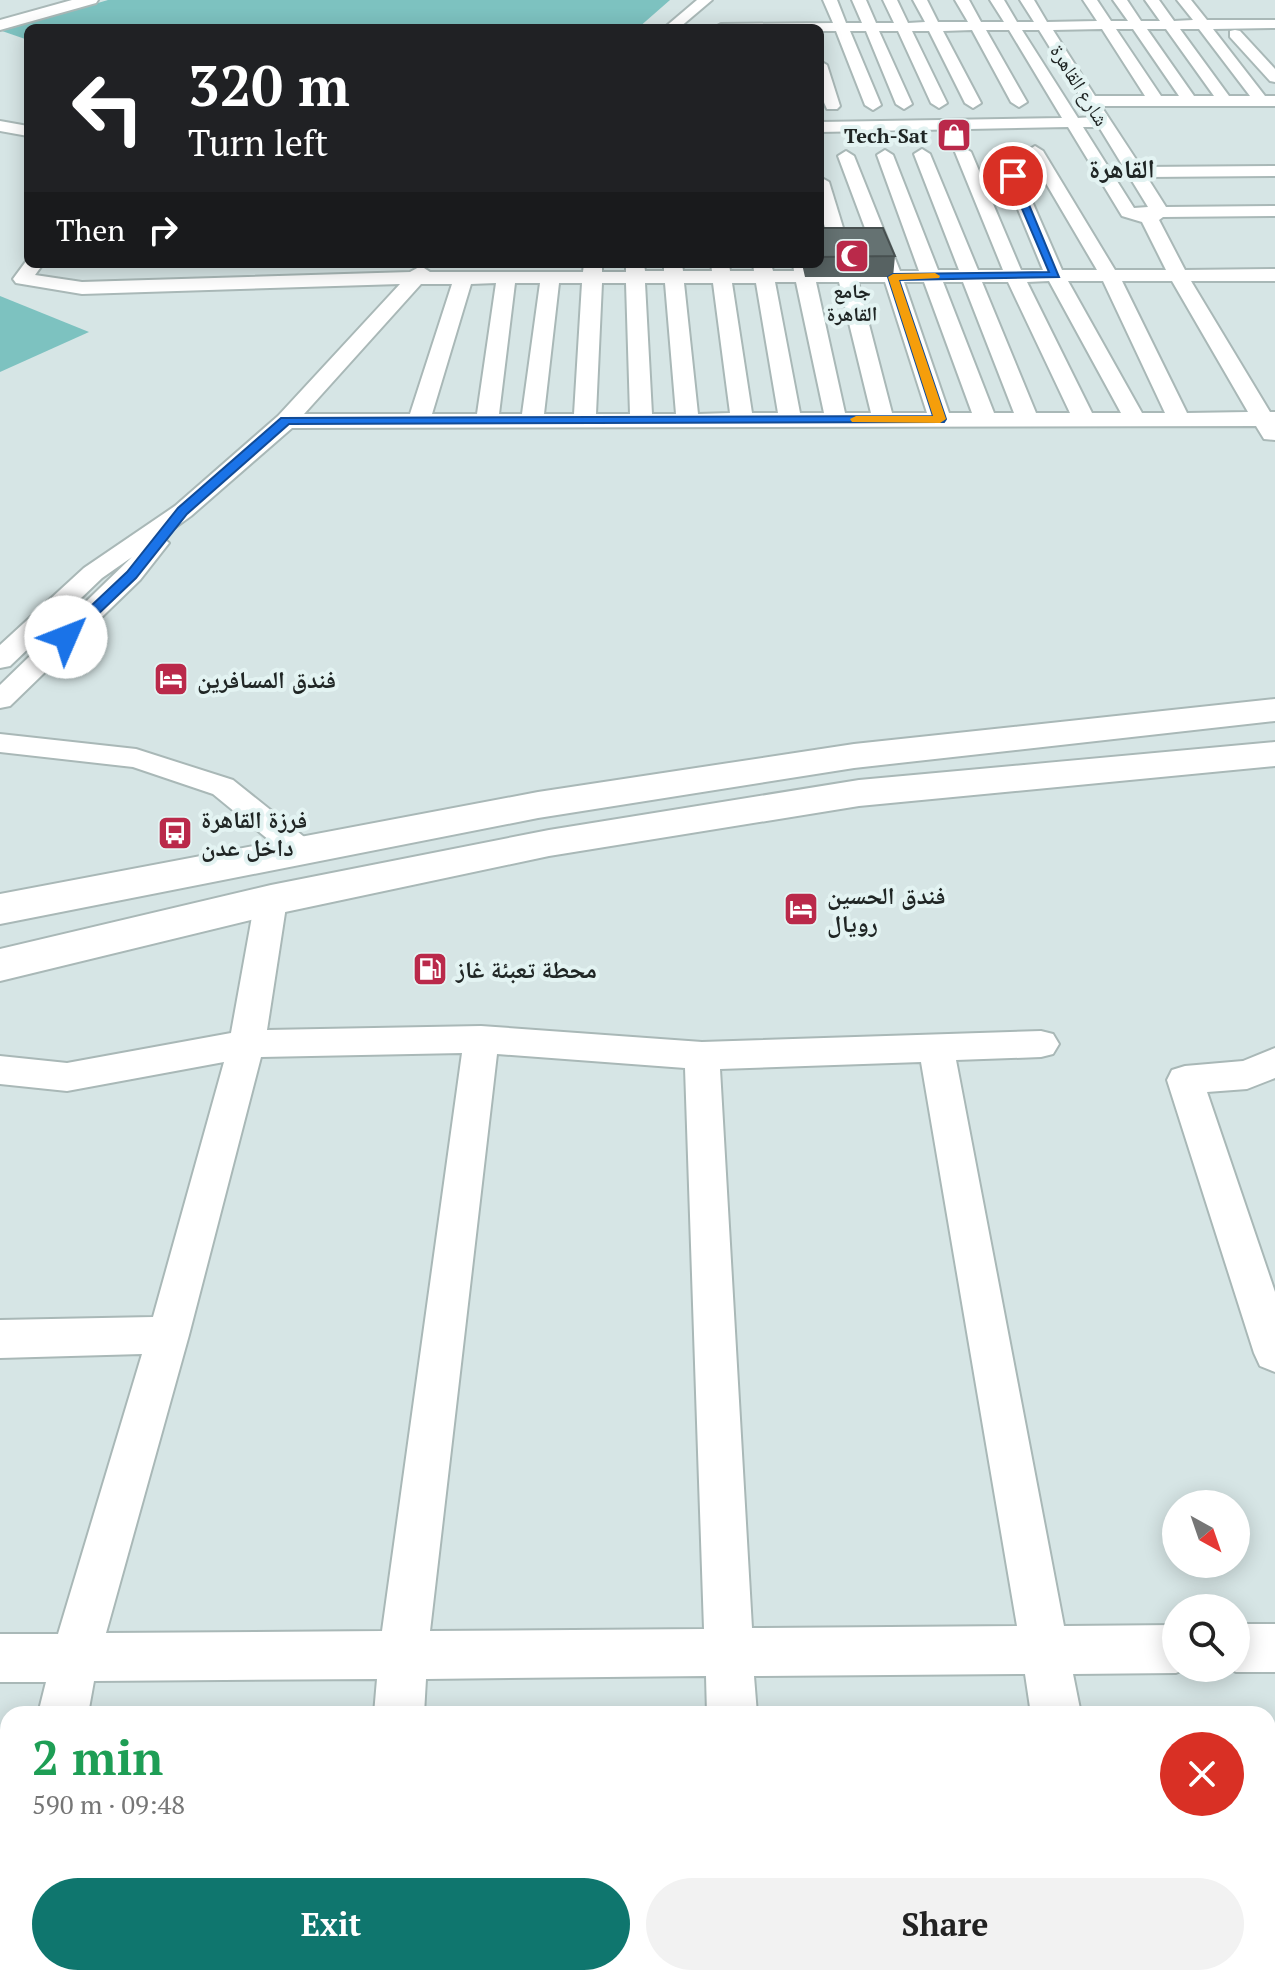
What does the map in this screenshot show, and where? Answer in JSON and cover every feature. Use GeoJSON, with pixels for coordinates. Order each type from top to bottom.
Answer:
{"type":"FeatureCollection","features":[{"type":"Feature","properties":{"kind":"highway"},"geometry":{"type":"LineString","coordinates":[[0,909],[538,805],[854,756],[1275,710]]}},
{"type":"Feature","properties":{"kind":"highway"},"geometry":{"type":"LineString","coordinates":[[0,965],[271,900],[549,843],[859,793],[1275,754]]}},
{"type":"Feature","properties":{"kind":"main road"},"geometry":{"type":"LineString","coordinates":[[0,23],[71,0]]}},
{"type":"Feature","properties":{"kind":"main road"},"geometry":{"type":"LineString","coordinates":[[0,23],[90,0]]}},
{"type":"Feature","properties":{"kind":"street"},"geometry":{"type":"LineString","coordinates":[[676,24],[705,0]]}},
{"type":"Feature","properties":{"kind":"street"},"geometry":{"type":"LineString","coordinates":[[830,0],[873,105]]}},
{"type":"Feature","properties":{"kind":"street"},"geometry":{"type":"LineString","coordinates":[[859,0],[904,104]]}},
{"type":"Feature","properties":{"kind":"street"},"geometry":{"type":"LineString","coordinates":[[890,0],[939,103]]}},
{"type":"Feature","properties":{"kind":"street"},"geometry":{"type":"LineString","coordinates":[[920,0],[935,25],[1018,102]]}},
{"type":"Feature","properties":{"kind":"street"},"geometry":{"type":"LineString","coordinates":[[962,0],[1018,102]]}},
{"type":"Feature","properties":{"kind":"street","name":"شارع القاهرة"},"geometry":{"type":"LineString","coordinates":[[997,0],[1011,25],[1018,102],[1073,122],[1128,212],[1155,215]]}},
{"type":"Feature","properties":{"kind":"street","name":"شارع القاهرة"},"geometry":{"type":"LineString","coordinates":[[1027,0],[1134,172],[1155,215],[1178,275],[1269,419],[1275,439]]}},
{"type":"Feature","properties":{"kind":"street"},"geometry":{"type":"LineString","coordinates":[[1090,0],[1156,101]]}},
{"type":"Feature","properties":{"kind":"street"},"geometry":{"type":"LineString","coordinates":[[1120,0],[1190,101]]}},
{"type":"Feature","properties":{"kind":"street"},"geometry":{"type":"LineString","coordinates":[[1152,0],[1225,101]]}},
{"type":"Feature","properties":{"kind":"street"},"geometry":{"type":"LineString","coordinates":[[1184,0],[1268,101]]}},
{"type":"Feature","properties":{"kind":"street"},"geometry":{"type":"LineString","coordinates":[[1213,8],[1275,78]]}},
{"type":"Feature","properties":{"kind":"street"},"geometry":{"type":"LineString","coordinates":[[1237,8],[1268,40]]}},
{"type":"Feature","properties":{"kind":"street"},"geometry":{"type":"LineString","coordinates":[[742,23],[783,23]]}},
{"type":"Feature","properties":{"kind":"street"},"geometry":{"type":"LineString","coordinates":[[824,27],[1275,24]]}},
{"type":"Feature","properties":{"kind":"street"},"geometry":{"type":"LineString","coordinates":[[824,77],[834,106],[857,133]]}},
{"type":"Feature","properties":{"kind":"street"},"geometry":{"type":"LineString","coordinates":[[1089,101],[1268,101]]}},
{"type":"Feature","properties":{"kind":"street"},"geometry":{"type":"LineString","coordinates":[[834,106],[1018,102]]}},
{"type":"Feature","properties":{"kind":"street"},"geometry":{"type":"LineString","coordinates":[[824,128],[857,133],[1103,122]]}},
{"type":"Feature","properties":{"kind":"street"},"geometry":{"type":"LineString","coordinates":[[0,126],[24,130]]}},
{"type":"Feature","properties":{"kind":"street"},"geometry":{"type":"LineString","coordinates":[[940,419],[893,277],[840,156],[1089,149]]}},
{"type":"Feature","properties":{"kind":"street"},"geometry":{"type":"LineString","coordinates":[[1048,150],[1179,419]]}},
{"type":"Feature","properties":{"kind":"street"},"geometry":{"type":"LineString","coordinates":[[963,152],[1055,275],[1135,419]]}},
{"type":"Feature","properties":{"kind":"street"},"geometry":{"type":"LineString","coordinates":[[963,152],[1014,275],[1084,419]]}},
{"type":"Feature","properties":{"kind":"street"},"geometry":{"type":"LineString","coordinates":[[963,152],[970,276],[1027,419]]}},
{"type":"Feature","properties":{"kind":"street"},"geometry":{"type":"LineString","coordinates":[[885,155],[985,419]]}},
{"type":"Feature","properties":{"kind":"street"},"geometry":{"type":"LineString","coordinates":[[1134,172],[1275,171]]}},
{"type":"Feature","properties":{"kind":"street"},"geometry":{"type":"LineString","coordinates":[[824,195],[839,244]]}},
{"type":"Feature","properties":{"kind":"street"},"geometry":{"type":"LineString","coordinates":[[1155,215],[1275,211]]}},
{"type":"Feature","properties":{"kind":"street"},"geometry":{"type":"LineString","coordinates":[[31,268],[23,279],[82,288],[506,278],[593,271],[804,270],[847,277],[1275,275]]}},
{"type":"Feature","properties":{"kind":"street"},"geometry":{"type":"LineString","coordinates":[[0,660],[93,573],[183,511],[286,421],[412,278],[426,268]]}},
{"type":"Feature","properties":{"kind":"street"},"geometry":{"type":"LineString","coordinates":[[804,270],[836,420]]}},
{"type":"Feature","properties":{"kind":"street"},"geometry":{"type":"LineString","coordinates":[[585,420],[593,271]]}},
{"type":"Feature","properties":{"kind":"street"},"geometry":{"type":"LineString","coordinates":[[636,271],[641,420]]}},
{"type":"Feature","properties":{"kind":"street"},"geometry":{"type":"LineString","coordinates":[[674,271],[688,420]]}},
{"type":"Feature","properties":{"kind":"street"},"geometry":{"type":"LineString","coordinates":[[721,271],[742,420]]}},
{"type":"Feature","properties":{"kind":"street"},"geometry":{"type":"LineString","coordinates":[[763,271],[790,420]]}},
{"type":"Feature","properties":{"kind":"street"},"geometry":{"type":"LineString","coordinates":[[532,420],[535,274]]}},
{"type":"Feature","properties":{"kind":"street"},"geometry":{"type":"LineString","coordinates":[[847,277],[883,419]]}},
{"type":"Feature","properties":{"kind":"street"},"geometry":{"type":"LineString","coordinates":[[419,420],[463,278]]}},
{"type":"Feature","properties":{"kind":"street"},"geometry":{"type":"LineString","coordinates":[[487,420],[506,278]]}},
{"type":"Feature","properties":{"kind":"street"},"geometry":{"type":"LineString","coordinates":[[286,421],[1269,419]]}},
{"type":"Feature","properties":{"kind":"street"},"geometry":{"type":"LineString","coordinates":[[0,700],[131,575],[183,511]]}},
{"type":"Feature","properties":{"kind":"street"},"geometry":{"type":"LineString","coordinates":[[0,743],[136,758],[223,787],[302,851]]}},
{"type":"Feature","properties":{"kind":"street"},"geometry":{"type":"LineString","coordinates":[[65,1706],[75,1657],[168,1335],[247,1044],[271,900]]}},
{"type":"Feature","properties":{"kind":"street"},"geometry":{"type":"LineString","coordinates":[[400,1706],[403,1655],[481,1039]]}},
{"type":"Feature","properties":{"kind":"street"},"geometry":{"type":"LineString","coordinates":[[0,1070],[67,1077],[247,1044],[481,1039],[702,1056],[1041,1044]]}},
{"type":"Feature","properties":{"kind":"street"},"geometry":{"type":"LineString","coordinates":[[936,1048],[1054,1706]]}},
{"type":"Feature","properties":{"kind":"street"},"geometry":{"type":"LineString","coordinates":[[702,1056],[731,1706]]}},
{"type":"Feature","properties":{"kind":"street"},"geometry":{"type":"LineString","coordinates":[[1275,1062],[1247,1075],[1185,1080],[1275,1353]]}},
{"type":"Feature","properties":{"kind":"street"},"geometry":{"type":"LineString","coordinates":[[0,1339],[168,1335]]}},
{"type":"Feature","properties":{"kind":"street"},"geometry":{"type":"LineString","coordinates":[[1250,1648],[1275,1648]]}},
{"type":"Feature","properties":{"kind":"street"},"geometry":{"type":"LineString","coordinates":[[0,1658],[1162,1649]]}},
{"type":"Feature","properties":{"kind":"shaded area"},"geometry":{"type":"Polygon","coordinates":[[[108,0],[670,0],[643,24],[26,24],[108,0]]]}},
{"type":"Feature","properties":{"kind":"shaded area"},"geometry":{"type":"Polygon","coordinates":[[[24,25],[24,39],[2,31],[24,25]]]}},
{"type":"Feature","properties":{"kind":"shaded area"},"geometry":{"type":"Polygon","coordinates":[[[0,296],[89,332],[0,372],[0,296]]]}},
{"type":"Feature","properties":{"kind":"building"},"geometry":{"type":"Polygon","coordinates":[[[824,228],[883,228],[895,256],[824,257],[824,228]]]}},
{"type":"Feature","properties":{"kind":"slow traffic"},"geometry":{"type":"LineString","coordinates":[[856,419],[940,419],[893,277],[935,276]]}},
{"type":"Feature","properties":{"kind":"place","name":"Tech-Sat"},"geometry":{"type":"Point","coordinates":[954,135]}},
{"type":"Feature","properties":{"kind":"place","name":"جامع القاهرة"},"geometry":{"type":"Point","coordinates":[852,256]}},
{"type":"Feature","properties":{"kind":"place","name":"فندق المسافرين"},"geometry":{"type":"Point","coordinates":[171,679]}},
{"type":"Feature","properties":{"kind":"place","name":"فرزة القاهرة داخل عدن"},"geometry":{"type":"Point","coordinates":[175,833]}},
{"type":"Feature","properties":{"kind":"place","name":"فندق الحسين رويال"},"geometry":{"type":"Point","coordinates":[801,909]}},
{"type":"Feature","properties":{"kind":"place","name":"محطة تعبئة غاز"},"geometry":{"type":"Point","coordinates":[430,969]}},
{"type":"Feature","properties":{"kind":"district","name":"القاهرة"},"geometry":{"type":"Point","coordinates":[1122,168]}},
{"type":"Feature","properties":{"kind":"route"},"geometry":{"type":"LineString","coordinates":[[66,637],[131,575],[183,511],[286,421],[940,419],[893,277],[1055,275],[1013,176]]}}]}
